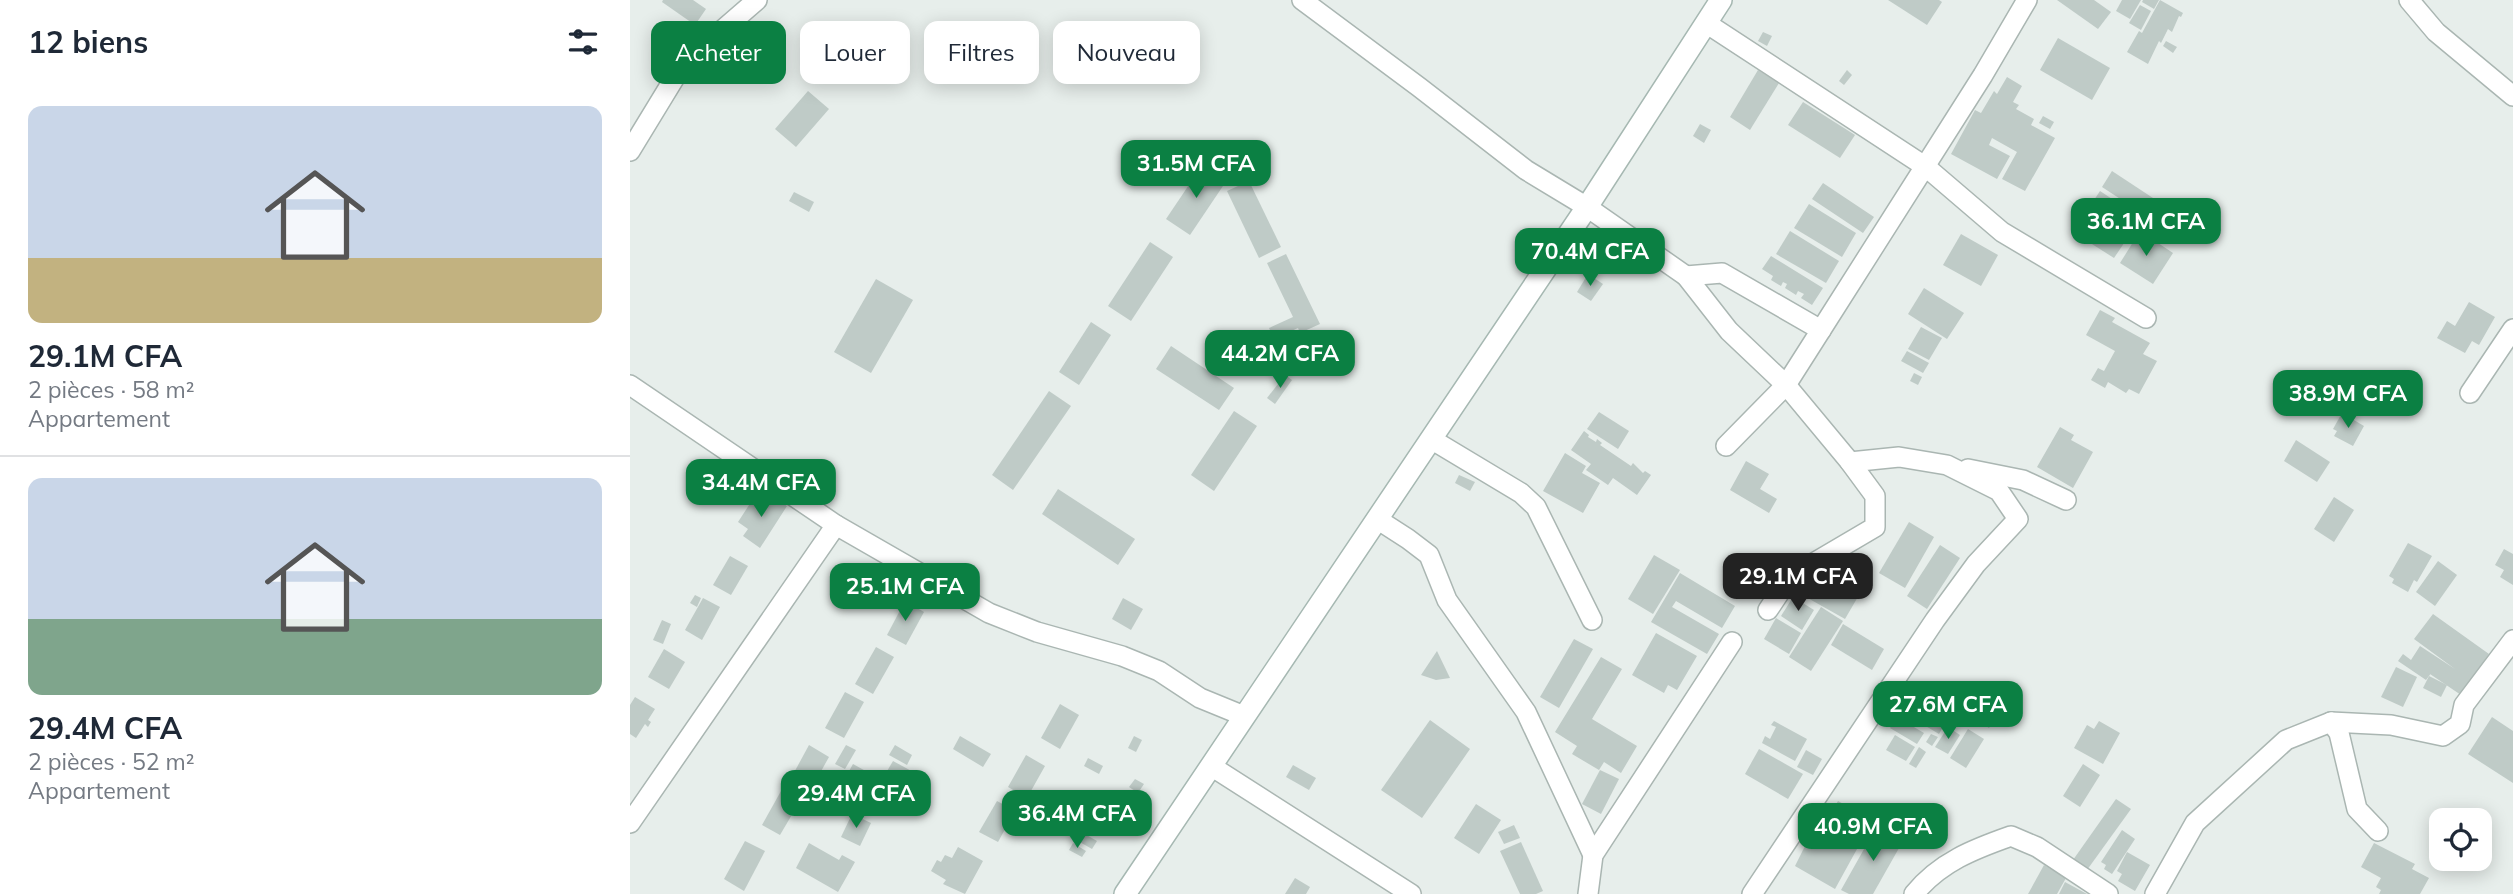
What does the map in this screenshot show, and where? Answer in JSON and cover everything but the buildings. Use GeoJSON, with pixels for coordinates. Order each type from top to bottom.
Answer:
{"type":"FeatureCollection","features":[{"type":"Feature","properties":{"kind":"street"},"geometry":{"type":"LineString","coordinates":[[630,150],[694,46],[712,38],[757,0]]}},
{"type":"Feature","properties":{"kind":"street"},"geometry":{"type":"LineString","coordinates":[[1301,0],[1526,170],[1587,207],[1686,276],[1729,331],[1786,385],[1850,463],[1875,496],[1875,527],[1790,577],[1768,610]]}},
{"type":"Feature","properties":{"kind":"street"},"geometry":{"type":"LineString","coordinates":[[1125,894],[1587,207],[1721,0]]}},
{"type":"Feature","properties":{"kind":"street"},"geometry":{"type":"LineString","coordinates":[[1726,446],[1786,385],[1926,167],[2027,0]]}},
{"type":"Feature","properties":{"kind":"street"},"geometry":{"type":"LineString","coordinates":[[2409,0],[2436,32],[2513,96]]}},
{"type":"Feature","properties":{"kind":"street"},"geometry":{"type":"LineString","coordinates":[[1706,23],[1926,167],[2001,232],[2146,318]]}},
{"type":"Feature","properties":{"kind":"street"},"geometry":{"type":"LineString","coordinates":[[1686,276],[1722,273],[1821,330]]}},
{"type":"Feature","properties":{"kind":"street"},"geometry":{"type":"LineString","coordinates":[[2470,393],[2513,329]]}},
{"type":"Feature","properties":{"kind":"street"},"geometry":{"type":"LineString","coordinates":[[630,386],[836,525],[989,613],[1037,632],[1122,656],[1160,671],[1200,698],[1244,716]]}},
{"type":"Feature","properties":{"kind":"street"},"geometry":{"type":"LineString","coordinates":[[1430,439],[1521,493],[1536,507],[1592,620]]}},
{"type":"Feature","properties":{"kind":"street"},"geometry":{"type":"LineString","coordinates":[[1850,463],[1899,457],[1947,465],[2023,480],[2066,500]]}},
{"type":"Feature","properties":{"kind":"street"},"geometry":{"type":"LineString","coordinates":[[1752,894],[1935,620],[1976,564],[2018,519],[1999,491],[1947,465]]}},
{"type":"Feature","properties":{"kind":"street"},"geometry":{"type":"LineString","coordinates":[[1377,519],[1429,555],[1447,600],[1526,712],[1593,855]]}},
{"type":"Feature","properties":{"kind":"street"},"geometry":{"type":"LineString","coordinates":[[630,823],[836,525]]}},
{"type":"Feature","properties":{"kind":"street"},"geometry":{"type":"LineString","coordinates":[[2155,894],[2195,823],[2286,740],[2331,722],[2390,725],[2443,736],[2460,724],[2464,705],[2513,640]]}},
{"type":"Feature","properties":{"kind":"street"},"geometry":{"type":"LineString","coordinates":[[1588,894],[1593,855],[1732,642]]}},
{"type":"Feature","properties":{"kind":"street"},"geometry":{"type":"LineString","coordinates":[[2331,722],[2339,733],[2357,809],[2378,831]]}},
{"type":"Feature","properties":{"kind":"street"},"geometry":{"type":"LineString","coordinates":[[1211,766],[1410,894]]}},
{"type":"Feature","properties":{"kind":"street"},"geometry":{"type":"LineString","coordinates":[[1914,894],[1925,881],[1968,851],[2011,836],[2036,847],[2108,894]]}}]}
